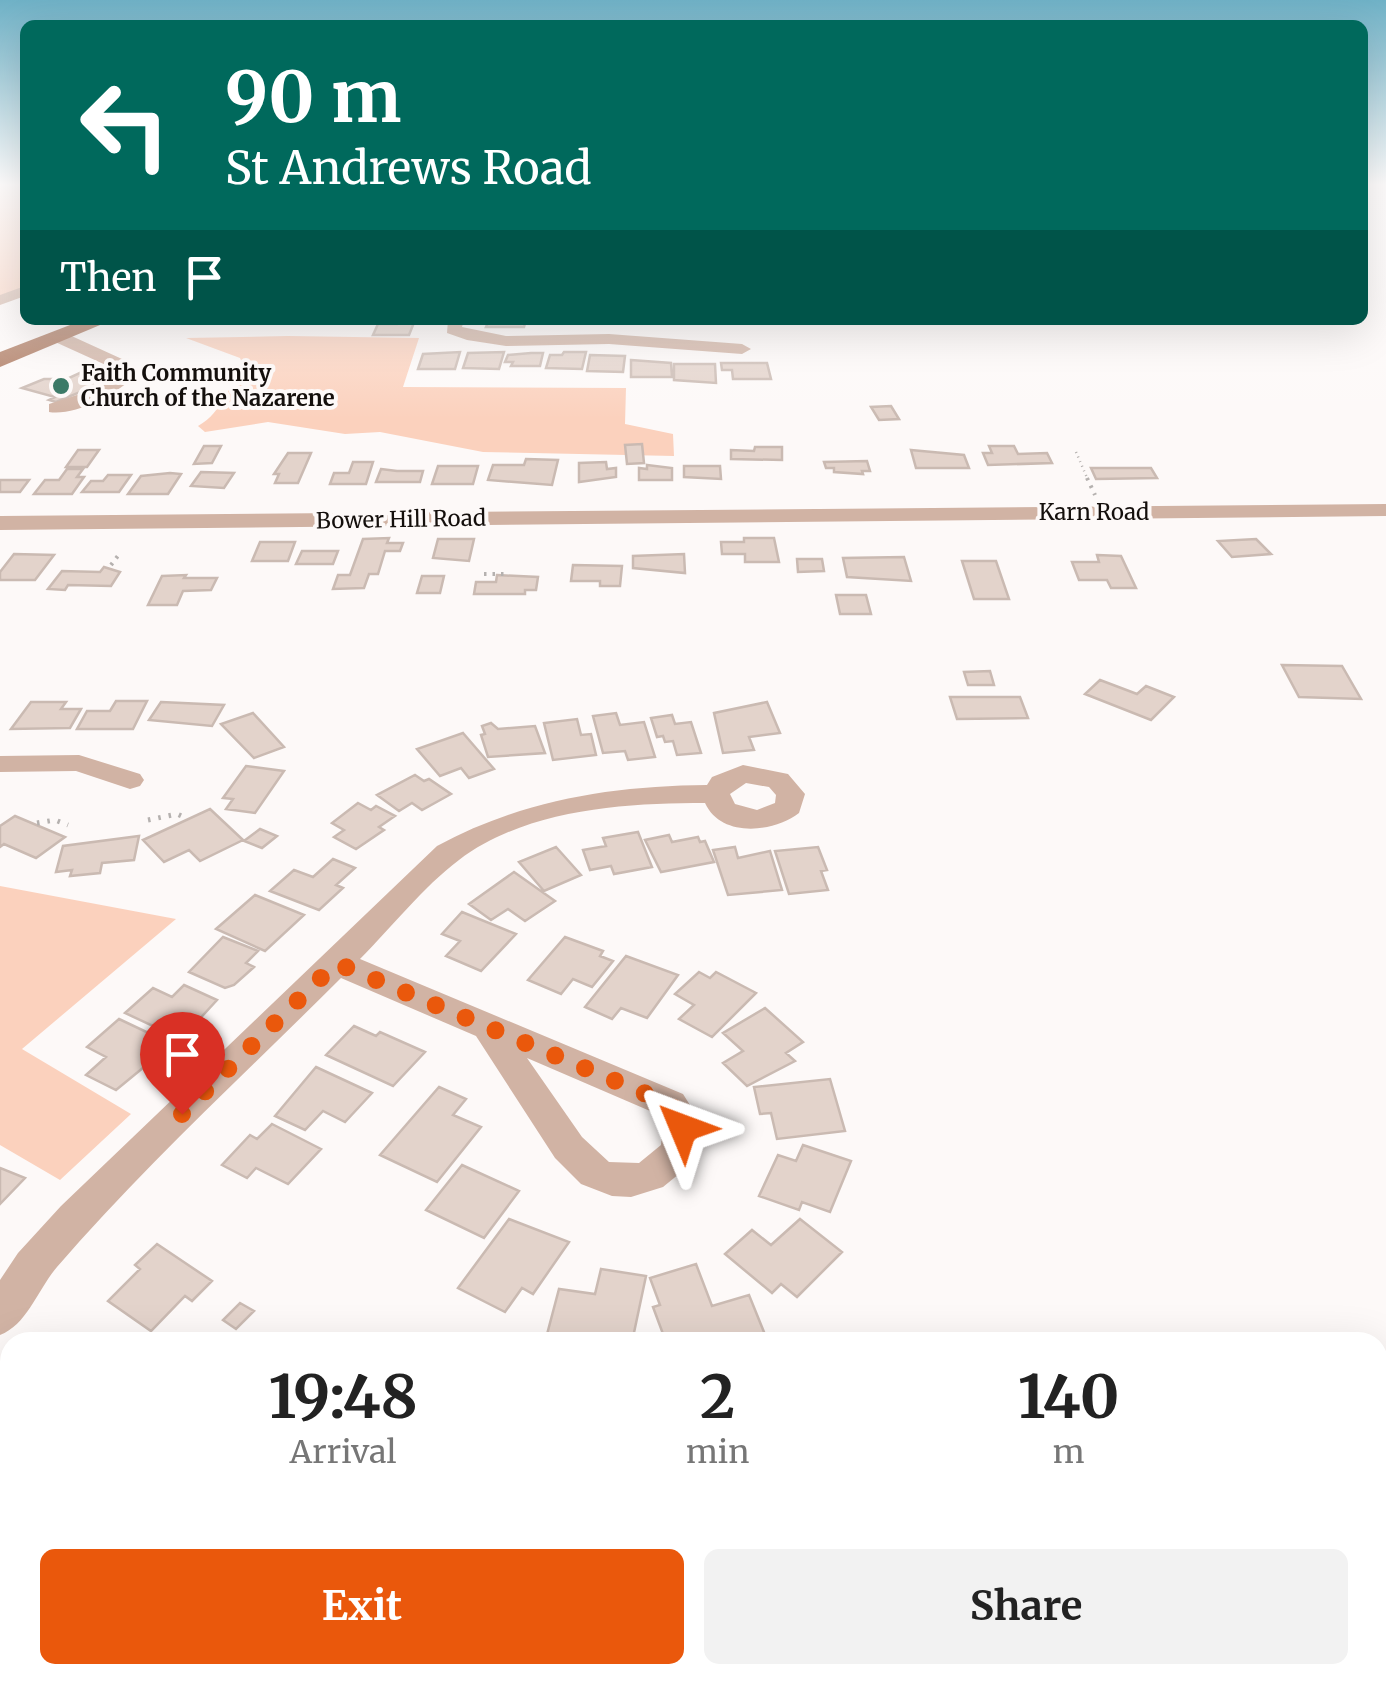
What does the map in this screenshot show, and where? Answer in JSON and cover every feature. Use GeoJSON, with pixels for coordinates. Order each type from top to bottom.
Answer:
{"type":"FeatureCollection","features":[{"type":"Feature","properties":{"kind":"main road"},"geometry":{"type":"LineString","coordinates":[[0,360],[89,325]]}},
{"type":"Feature","properties":{"kind":"street"},"geometry":{"type":"LineString","coordinates":[[455,325],[475,337],[633,341],[742,349]]}},
{"type":"Feature","properties":{"kind":"street"},"geometry":{"type":"LineString","coordinates":[[633,341],[642,325]]}},
{"type":"Feature","properties":{"kind":"street"},"geometry":{"type":"LineString","coordinates":[[56,408],[87,398],[122,379],[116,363],[59,337]]}},
{"type":"Feature","properties":{"kind":"street","name":"Karn Road"},"geometry":{"type":"LineString","coordinates":[[803,515],[1386,510]]}},
{"type":"Feature","properties":{"kind":"street","name":"Bower Hill Road"},"geometry":{"type":"LineString","coordinates":[[0,523],[803,515]]}},
{"type":"Feature","properties":{"kind":"street"},"geometry":{"type":"LineString","coordinates":[[0,764],[79,763],[130,780]]}},
{"type":"Feature","properties":{"kind":"street"},"geometry":{"type":"LineString","coordinates":[[0,1316],[32,1266],[75,1218],[448,853],[519,817],[591,802],[716,794]]}},
{"type":"Feature","properties":{"kind":"street"},"geometry":{"type":"LineString","coordinates":[[336,963],[670,1104],[680,1115],[683,1128],[684,1141],[678,1153],[663,1169],[641,1180],[609,1180],[593,1173],[567,1143],[489,1028]]}},
{"type":"Feature","properties":{"kind":"path"},"geometry":{"type":"LineString","coordinates":[[1076,452],[1102,512]]}},
{"type":"Feature","properties":{"kind":"path"},"geometry":{"type":"LineString","coordinates":[[111,566],[120,553]]}},
{"type":"Feature","properties":{"kind":"path"},"geometry":{"type":"LineString","coordinates":[[484,574],[506,574]]}},
{"type":"Feature","properties":{"kind":"path"},"geometry":{"type":"LineString","coordinates":[[148,820],[177,814],[186,818]]}},
{"type":"Feature","properties":{"kind":"path"},"geometry":{"type":"LineString","coordinates":[[37,823],[55,820],[68,825]]}},
{"type":"Feature","properties":{"kind":"shaded area"},"geometry":{"type":"Polygon","coordinates":[[[0,262],[20,262],[20,289],[0,296],[0,262]]]}},
{"type":"Feature","properties":{"kind":"shaded area"},"geometry":{"type":"Polygon","coordinates":[[[186,338],[419,338],[403,387],[626,388],[625,424],[673,434],[674,456],[483,452],[380,432],[345,434],[268,422],[205,432],[198,426],[214,413],[246,372],[240,358],[186,338]]]}},
{"type":"Feature","properties":{"kind":"shaded area"},"geometry":{"type":"Polygon","coordinates":[[[0,886],[176,919],[22,1049],[131,1114],[60,1180],[0,1145],[0,886]]]}},
{"type":"Feature","properties":{"kind":"building"},"geometry":{"type":"Polygon","coordinates":[[[378,325],[413,325],[409,335],[373,335],[378,325]]]}},
{"type":"Feature","properties":{"kind":"building"},"geometry":{"type":"Polygon","coordinates":[[[487,325],[525,325],[524,327],[487,325]]]}},
{"type":"Feature","properties":{"kind":"building"},"geometry":{"type":"Polygon","coordinates":[[[460,352],[455,369],[418,369],[423,354],[460,352]]]}},
{"type":"Feature","properties":{"kind":"building"},"geometry":{"type":"Polygon","coordinates":[[[504,352],[499,369],[463,368],[468,353],[504,352]]]}},
{"type":"Feature","properties":{"kind":"building"},"geometry":{"type":"Polygon","coordinates":[[[586,352],[582,369],[546,368],[550,355],[586,352]]]}},
{"type":"Feature","properties":{"kind":"building"},"geometry":{"type":"Polygon","coordinates":[[[543,353],[540,366],[511,366],[513,362],[505,362],[508,355],[543,353]]]}},
{"type":"Feature","properties":{"kind":"building"},"geometry":{"type":"Polygon","coordinates":[[[590,355],[625,356],[623,372],[587,371],[590,355]]]}},
{"type":"Feature","properties":{"kind":"building"},"geometry":{"type":"Polygon","coordinates":[[[631,360],[671,363],[672,377],[631,377],[631,360]]]}},
{"type":"Feature","properties":{"kind":"building"},"geometry":{"type":"Polygon","coordinates":[[[721,363],[767,363],[771,379],[733,379],[732,370],[722,370],[721,363]]]}},
{"type":"Feature","properties":{"kind":"building"},"geometry":{"type":"Polygon","coordinates":[[[674,364],[715,364],[716,383],[674,380],[674,364]]]}},
{"type":"Feature","properties":{"kind":"building","name":"Faith Community Church of the Nazarene"},"geometry":{"type":"Polygon","coordinates":[[[86,370],[110,375],[94,383],[100,384],[56,402],[49,400],[55,397],[22,388],[44,379],[67,379],[86,370]]]}},
{"type":"Feature","properties":{"kind":"building"},"geometry":{"type":"Polygon","coordinates":[[[891,406],[899,419],[879,420],[871,407],[891,406]]]}},
{"type":"Feature","properties":{"kind":"building"},"geometry":{"type":"Polygon","coordinates":[[[642,444],[644,463],[627,464],[625,445],[642,444]]]}},
{"type":"Feature","properties":{"kind":"building"},"geometry":{"type":"Polygon","coordinates":[[[204,446],[221,446],[212,463],[194,464],[204,446]]]}},
{"type":"Feature","properties":{"kind":"building"},"geometry":{"type":"Polygon","coordinates":[[[989,446],[1014,446],[1018,454],[1047,453],[1052,463],[988,465],[983,453],[992,453],[989,446]]]}},
{"type":"Feature","properties":{"kind":"building"},"geometry":{"type":"Polygon","coordinates":[[[755,447],[782,447],[782,460],[731,459],[731,450],[754,451],[755,447]]]}},
{"type":"Feature","properties":{"kind":"building"},"geometry":{"type":"Polygon","coordinates":[[[78,450],[99,450],[87,467],[66,467],[78,450]]]}},
{"type":"Feature","properties":{"kind":"building"},"geometry":{"type":"Polygon","coordinates":[[[911,450],[964,455],[969,468],[916,468],[911,450]]]}},
{"type":"Feature","properties":{"kind":"building"},"geometry":{"type":"Polygon","coordinates":[[[288,453],[311,453],[298,483],[275,483],[279,474],[274,474],[288,453]]]}},
{"type":"Feature","properties":{"kind":"building"},"geometry":{"type":"Polygon","coordinates":[[[526,459],[558,460],[552,485],[488,480],[493,465],[524,465],[526,459]]]}},
{"type":"Feature","properties":{"kind":"building"},"geometry":{"type":"Polygon","coordinates":[[[867,461],[870,471],[862,471],[863,474],[834,472],[824,462],[867,461]]]}},
{"type":"Feature","properties":{"kind":"building"},"geometry":{"type":"Polygon","coordinates":[[[353,462],[373,462],[366,484],[330,484],[334,473],[349,473],[353,462]]]}},
{"type":"Feature","properties":{"kind":"building"},"geometry":{"type":"Polygon","coordinates":[[[606,462],[607,469],[616,468],[616,477],[579,482],[579,463],[606,462]]]}},
{"type":"Feature","properties":{"kind":"building"},"geometry":{"type":"Polygon","coordinates":[[[647,465],[672,468],[672,480],[639,480],[639,468],[647,469],[647,465]]]}},
{"type":"Feature","properties":{"kind":"building"},"geometry":{"type":"Polygon","coordinates":[[[438,466],[478,466],[473,484],[432,484],[438,466]]]}},
{"type":"Feature","properties":{"kind":"building"},"geometry":{"type":"Polygon","coordinates":[[[684,466],[720,466],[721,479],[684,477],[684,466]]]}},
{"type":"Feature","properties":{"kind":"building"},"geometry":{"type":"Polygon","coordinates":[[[1091,468],[1151,468],[1157,478],[1096,479],[1091,468]]]}},
{"type":"Feature","properties":{"kind":"building"},"geometry":{"type":"Polygon","coordinates":[[[67,469],[83,469],[77,477],[84,477],[72,494],[34,494],[45,480],[59,480],[67,469]]]}},
{"type":"Feature","properties":{"kind":"building"},"geometry":{"type":"Polygon","coordinates":[[[381,469],[423,471],[420,482],[376,482],[381,469]]]}},
{"type":"Feature","properties":{"kind":"building"},"geometry":{"type":"Polygon","coordinates":[[[201,472],[234,473],[224,488],[191,486],[201,472]]]}},
{"type":"Feature","properties":{"kind":"building"},"geometry":{"type":"Polygon","coordinates":[[[181,474],[168,494],[128,494],[141,476],[181,474]]]}},
{"type":"Feature","properties":{"kind":"building"},"geometry":{"type":"Polygon","coordinates":[[[108,475],[131,475],[119,492],[82,492],[91,481],[103,481],[108,475]]]}},
{"type":"Feature","properties":{"kind":"building"},"geometry":{"type":"Polygon","coordinates":[[[0,480],[29,480],[20,492],[0,492],[0,480]]]}},
{"type":"Feature","properties":{"kind":"building"},"geometry":{"type":"Polygon","coordinates":[[[389,538],[387,543],[403,543],[400,551],[385,551],[378,574],[369,574],[364,588],[333,589],[338,575],[350,575],[363,539],[389,538]]]}},
{"type":"Feature","properties":{"kind":"building"},"geometry":{"type":"Polygon","coordinates":[[[744,538],[774,538],[779,562],[745,562],[745,554],[722,554],[721,542],[744,542],[744,538]]]}},
{"type":"Feature","properties":{"kind":"building"},"geometry":{"type":"Polygon","coordinates":[[[438,539],[474,539],[469,561],[433,558],[438,539]]]}},
{"type":"Feature","properties":{"kind":"building"},"geometry":{"type":"Polygon","coordinates":[[[1256,539],[1271,554],[1232,557],[1218,541],[1256,539]]]}},
{"type":"Feature","properties":{"kind":"building"},"geometry":{"type":"Polygon","coordinates":[[[260,542],[295,542],[288,561],[252,561],[260,542]]]}},
{"type":"Feature","properties":{"kind":"building"},"geometry":{"type":"Polygon","coordinates":[[[302,551],[338,551],[333,564],[296,564],[302,551]]]}},
{"type":"Feature","properties":{"kind":"building"},"geometry":{"type":"Polygon","coordinates":[[[14,554],[54,555],[35,580],[0,580],[0,572],[14,554]]]}},
{"type":"Feature","properties":{"kind":"building"},"geometry":{"type":"Polygon","coordinates":[[[684,554],[685,573],[633,568],[633,556],[684,554]]]}},
{"type":"Feature","properties":{"kind":"building"},"geometry":{"type":"Polygon","coordinates":[[[1097,555],[1121,556],[1136,588],[1111,588],[1107,580],[1079,580],[1072,562],[1099,562],[1097,555]]]}},
{"type":"Feature","properties":{"kind":"building"},"geometry":{"type":"Polygon","coordinates":[[[904,557],[911,581],[847,577],[843,558],[904,557]]]}},
{"type":"Feature","properties":{"kind":"building"},"geometry":{"type":"Polygon","coordinates":[[[797,559],[822,559],[824,571],[798,572],[797,559]]]}},
{"type":"Feature","properties":{"kind":"building"},"geometry":{"type":"Polygon","coordinates":[[[962,561],[996,561],[1009,599],[974,599],[962,561]]]}},
{"type":"Feature","properties":{"kind":"building"},"geometry":{"type":"Polygon","coordinates":[[[573,565],[622,566],[620,586],[571,581],[573,565]]]}},
{"type":"Feature","properties":{"kind":"building"},"geometry":{"type":"Polygon","coordinates":[[[104,567],[120,572],[111,586],[68,585],[65,590],[48,589],[62,571],[100,572],[104,567]]]}},
{"type":"Feature","properties":{"kind":"building"},"geometry":{"type":"Polygon","coordinates":[[[186,575],[184,578],[217,578],[211,590],[183,591],[177,605],[148,605],[162,576],[186,575]]]}},
{"type":"Feature","properties":{"kind":"building"},"geometry":{"type":"Polygon","coordinates":[[[497,575],[538,577],[536,590],[525,590],[525,594],[474,594],[476,582],[496,582],[497,575]]]}},
{"type":"Feature","properties":{"kind":"building"},"geometry":{"type":"Polygon","coordinates":[[[422,576],[444,576],[440,593],[417,593],[422,576]]]}},
{"type":"Feature","properties":{"kind":"building"},"geometry":{"type":"Polygon","coordinates":[[[836,595],[866,595],[871,614],[840,614],[836,595]]]}},
{"type":"Feature","properties":{"kind":"building"},"geometry":{"type":"Polygon","coordinates":[[[1282,665],[1342,666],[1361,699],[1299,697],[1282,665]]]}},
{"type":"Feature","properties":{"kind":"building"},"geometry":{"type":"Polygon","coordinates":[[[990,671],[994,685],[968,685],[964,672],[990,671]]]}},
{"type":"Feature","properties":{"kind":"building"},"geometry":{"type":"Polygon","coordinates":[[[1100,680],[1137,694],[1146,686],[1174,697],[1151,720],[1085,694],[1100,680]]]}},
{"type":"Feature","properties":{"kind":"building"},"geometry":{"type":"Polygon","coordinates":[[[950,697],[1020,697],[1028,718],[957,719],[950,697]]]}},
{"type":"Feature","properties":{"kind":"building"},"geometry":{"type":"Polygon","coordinates":[[[116,701],[147,701],[133,729],[77,729],[87,711],[110,711],[116,701]]]}},
{"type":"Feature","properties":{"kind":"building"},"geometry":{"type":"Polygon","coordinates":[[[31,702],[66,702],[61,709],[81,709],[70,728],[11,729],[31,702]]]}},
{"type":"Feature","properties":{"kind":"building"},"geometry":{"type":"Polygon","coordinates":[[[161,702],[224,705],[212,726],[149,720],[161,702]]]}},
{"type":"Feature","properties":{"kind":"building"},"geometry":{"type":"Polygon","coordinates":[[[767,702],[780,733],[749,737],[754,750],[723,753],[714,713],[767,702]]]}},
{"type":"Feature","properties":{"kind":"building"},"geometry":{"type":"Polygon","coordinates":[[[253,713],[284,747],[254,758],[221,724],[253,713]]]}},
{"type":"Feature","properties":{"kind":"building"},"geometry":{"type":"Polygon","coordinates":[[[616,713],[620,725],[644,722],[655,757],[628,760],[625,751],[603,753],[593,716],[616,713]]]}},
{"type":"Feature","properties":{"kind":"building"},"geometry":{"type":"Polygon","coordinates":[[[672,715],[675,724],[691,722],[701,753],[677,755],[673,741],[657,737],[651,718],[672,715]]]}},
{"type":"Feature","properties":{"kind":"building"},"geometry":{"type":"Polygon","coordinates":[[[577,719],[581,735],[591,734],[596,755],[553,760],[544,723],[577,719]]]}},
{"type":"Feature","properties":{"kind":"building"},"geometry":{"type":"Polygon","coordinates":[[[491,723],[498,729],[535,726],[545,753],[488,757],[481,735],[485,734],[482,726],[491,723]]]}},
{"type":"Feature","properties":{"kind":"building"},"geometry":{"type":"Polygon","coordinates":[[[463,733],[494,769],[469,778],[461,768],[440,776],[417,749],[463,733]]]}},
{"type":"Feature","properties":{"kind":"building"},"geometry":{"type":"Polygon","coordinates":[[[246,766],[284,771],[255,813],[226,809],[233,799],[223,798],[246,766]]]}},
{"type":"Feature","properties":{"kind":"building"},"geometry":{"type":"Polygon","coordinates":[[[415,775],[451,794],[422,810],[412,803],[399,811],[377,795],[415,775]]]}},
{"type":"Feature","properties":{"kind":"building"},"geometry":{"type":"Polygon","coordinates":[[[358,803],[371,810],[376,806],[395,816],[379,827],[384,830],[356,849],[334,837],[344,830],[332,823],[358,803]]]}},
{"type":"Feature","properties":{"kind":"building"},"geometry":{"type":"Polygon","coordinates":[[[210,809],[243,840],[200,861],[189,850],[164,862],[143,840],[210,809]]]}},
{"type":"Feature","properties":{"kind":"building"},"geometry":{"type":"Polygon","coordinates":[[[15,816],[65,837],[36,858],[4,844],[0,847],[0,826],[15,816]]]}},
{"type":"Feature","properties":{"kind":"building"},"geometry":{"type":"Polygon","coordinates":[[[260,829],[277,836],[262,848],[244,841],[260,829]]]}},
{"type":"Feature","properties":{"kind":"building"},"geometry":{"type":"Polygon","coordinates":[[[638,832],[652,867],[614,874],[611,866],[590,870],[583,850],[606,846],[603,838],[638,832]]]}},
{"type":"Feature","properties":{"kind":"building"},"geometry":{"type":"Polygon","coordinates":[[[669,835],[672,842],[698,837],[700,842],[705,841],[714,862],[661,872],[645,840],[669,835]]]}},
{"type":"Feature","properties":{"kind":"building"},"geometry":{"type":"Polygon","coordinates":[[[139,836],[134,860],[102,863],[100,873],[70,876],[72,870],[56,872],[63,846],[139,836]]]}},
{"type":"Feature","properties":{"kind":"building"},"geometry":{"type":"Polygon","coordinates":[[[556,847],[581,875],[544,891],[519,862],[556,847]]]}},
{"type":"Feature","properties":{"kind":"building"},"geometry":{"type":"Polygon","coordinates":[[[735,847],[738,858],[770,851],[782,890],[728,895],[713,850],[735,847]]]}},
{"type":"Feature","properties":{"kind":"building"},"geometry":{"type":"Polygon","coordinates":[[[818,847],[827,870],[821,871],[828,890],[789,894],[775,851],[818,847]]]}},
{"type":"Feature","properties":{"kind":"building"},"geometry":{"type":"Polygon","coordinates":[[[333,859],[355,868],[336,885],[343,888],[319,910],[270,891],[294,870],[313,877],[333,859]]]}},
{"type":"Feature","properties":{"kind":"building"},"geometry":{"type":"Polygon","coordinates":[[[514,872],[555,901],[525,921],[508,909],[491,920],[469,904],[514,872]]]}},
{"type":"Feature","properties":{"kind":"building"},"geometry":{"type":"Polygon","coordinates":[[[255,895],[304,915],[265,951],[216,929],[255,895]]]}},
{"type":"Feature","properties":{"kind":"building"},"geometry":{"type":"Polygon","coordinates":[[[462,912],[516,934],[481,971],[446,956],[460,941],[442,934],[462,912]]]}},
{"type":"Feature","properties":{"kind":"building"},"geometry":{"type":"Polygon","coordinates":[[[223,937],[258,951],[246,963],[254,967],[225,988],[189,972],[223,937]]]}},
{"type":"Feature","properties":{"kind":"building"},"geometry":{"type":"Polygon","coordinates":[[[565,937],[603,951],[600,956],[613,961],[592,987],[573,979],[561,994],[528,980],[565,937]]]}},
{"type":"Feature","properties":{"kind":"building"},"geometry":{"type":"Polygon","coordinates":[[[626,956],[678,975],[647,1018],[621,1008],[612,1019],[585,1007],[626,956]]]}},
{"type":"Feature","properties":{"kind":"building"},"geometry":{"type":"Polygon","coordinates":[[[699,972],[710,978],[716,972],[756,993],[712,1037],[679,1019],[694,1005],[675,994],[699,972]]]}},
{"type":"Feature","properties":{"kind":"building"},"geometry":{"type":"Polygon","coordinates":[[[184,985],[217,1000],[181,1039],[125,1013],[153,988],[172,997],[184,985]]]}},
{"type":"Feature","properties":{"kind":"building"},"geometry":{"type":"Polygon","coordinates":[[[765,1008],[803,1042],[786,1053],[795,1061],[747,1086],[723,1063],[743,1051],[723,1033],[765,1008]]]}},
{"type":"Feature","properties":{"kind":"building"},"geometry":{"type":"Polygon","coordinates":[[[119,1019],[172,1044],[116,1090],[86,1075],[106,1057],[87,1047],[119,1019]]]}},
{"type":"Feature","properties":{"kind":"building"},"geometry":{"type":"Polygon","coordinates":[[[354,1026],[376,1036],[380,1032],[425,1052],[393,1086],[326,1055],[354,1026]]]}},
{"type":"Feature","properties":{"kind":"building"},"geometry":{"type":"Polygon","coordinates":[[[316,1067],[372,1093],[345,1122],[323,1111],[305,1130],[275,1116],[316,1067]]]}},
{"type":"Feature","properties":{"kind":"building"},"geometry":{"type":"Polygon","coordinates":[[[830,1079],[845,1131],[777,1139],[771,1113],[760,1114],[754,1087],[830,1079]]]}},
{"type":"Feature","properties":{"kind":"building"},"geometry":{"type":"Polygon","coordinates":[[[439,1087],[466,1099],[453,1115],[481,1127],[437,1182],[380,1155],[439,1087]]]}},
{"type":"Feature","properties":{"kind":"building"},"geometry":{"type":"Polygon","coordinates":[[[272,1124],[321,1149],[288,1184],[256,1168],[247,1178],[222,1165],[250,1135],[257,1139],[272,1124]]]}},
{"type":"Feature","properties":{"kind":"building"},"geometry":{"type":"Polygon","coordinates":[[[803,1145],[851,1161],[830,1212],[802,1202],[799,1210],[759,1196],[778,1155],[796,1161],[803,1145]]]}},
{"type":"Feature","properties":{"kind":"building"},"geometry":{"type":"Polygon","coordinates":[[[462,1165],[519,1191],[484,1238],[426,1210],[462,1165]]]}},
{"type":"Feature","properties":{"kind":"building"},"geometry":{"type":"Polygon","coordinates":[[[0,1168],[25,1178],[0,1204],[0,1168]]]}},
{"type":"Feature","properties":{"kind":"building"},"geometry":{"type":"Polygon","coordinates":[[[509,1219],[569,1242],[533,1294],[522,1288],[505,1312],[458,1288],[509,1219]]]}},
{"type":"Feature","properties":{"kind":"building"},"geometry":{"type":"Polygon","coordinates":[[[800,1219],[842,1252],[797,1297],[781,1284],[772,1293],[725,1254],[752,1230],[771,1245],[800,1219]]]}},
{"type":"Feature","properties":{"kind":"building"},"geometry":{"type":"Polygon","coordinates":[[[157,1244],[212,1281],[192,1301],[185,1296],[151,1331],[108,1301],[140,1269],[135,1265],[157,1244]]]}},
{"type":"Feature","properties":{"kind":"building"},"geometry":{"type":"Polygon","coordinates":[[[696,1264],[712,1306],[749,1295],[764,1332],[662,1332],[653,1307],[660,1305],[650,1278],[696,1264]]]}},
{"type":"Feature","properties":{"kind":"building"},"geometry":{"type":"Polygon","coordinates":[[[601,1269],[646,1276],[634,1332],[548,1332],[559,1289],[595,1294],[601,1269]]]}},
{"type":"Feature","properties":{"kind":"building"},"geometry":{"type":"Polygon","coordinates":[[[240,1303],[254,1311],[236,1329],[223,1320],[240,1303]]]}},
{"type":"Feature","properties":{"kind":"place","name":"Faith Community Church of the Nazarene"},"geometry":{"type":"Point","coordinates":[61,386]}},
{"type":"Feature","properties":{"kind":"route"},"geometry":{"type":"LineString","coordinates":[[182,1114],[336,963],[670,1104],[680,1115],[683,1128]]}}]}
